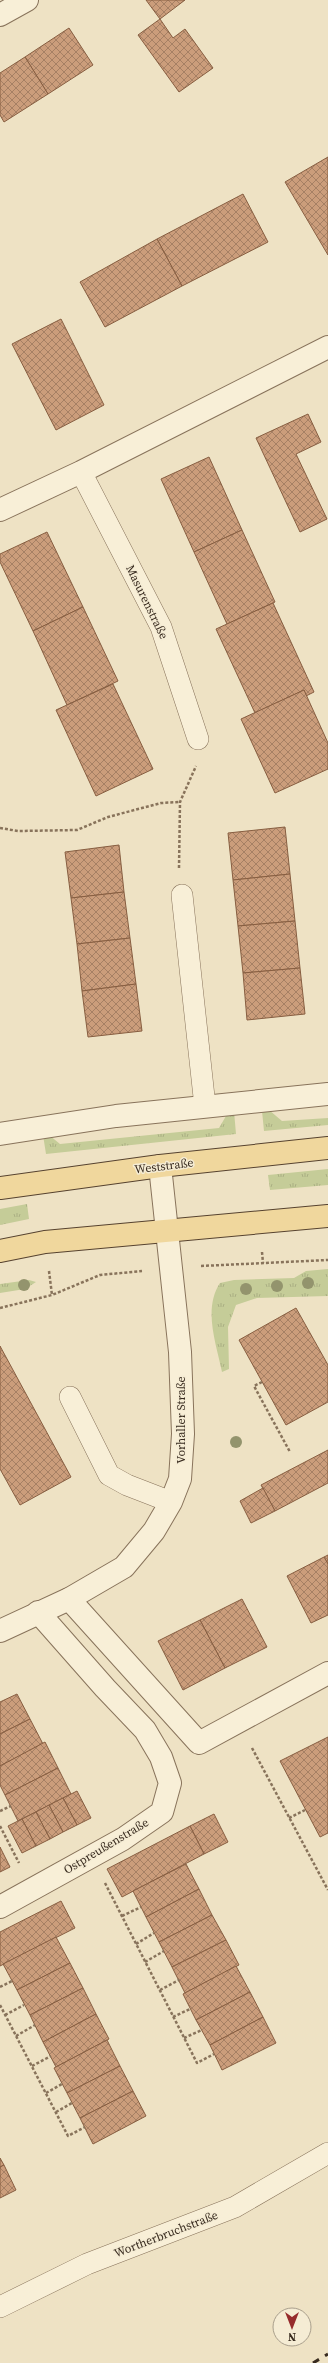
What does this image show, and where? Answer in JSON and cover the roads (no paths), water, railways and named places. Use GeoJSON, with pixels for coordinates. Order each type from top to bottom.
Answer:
{"type":"FeatureCollection","features":[{"type":"Feature","properties":{"kind":"main road","name":"Weststraße"},"geometry":{"type":"LineString","coordinates":[[0,1188],[160,1166],[328,1148]]}},
{"type":"Feature","properties":{"kind":"main road"},"geometry":{"type":"LineString","coordinates":[[0,1251],[45,1242],[167,1232],[328,1216]]}},
{"type":"Feature","properties":{"kind":"street"},"geometry":{"type":"LineString","coordinates":[[0,15],[27,0]]}},
{"type":"Feature","properties":{"kind":"street"},"geometry":{"type":"LineString","coordinates":[[0,510],[81,472],[328,347]]}},
{"type":"Feature","properties":{"kind":"street"},"geometry":{"type":"LineString","coordinates":[[0,1134],[116,1116],[328,1094]]}},
{"type":"Feature","properties":{"kind":"street","name":"Vorhaller Straße"},"geometry":{"type":"LineString","coordinates":[[0,1631],[69,1598],[124,1567],[154,1531],[171,1502],[180,1478],[183,1434],[180,1352],[160,1166]]}},
{"type":"Feature","properties":{"kind":"street"},"geometry":{"type":"LineString","coordinates":[[69,1598],[199,1743],[328,1673]]}},
{"type":"Feature","properties":{"kind":"street","name":"Ostpreußenstraße"},"geometry":{"type":"LineString","coordinates":[[0,1907],[123,1839],[162,1812],[170,1783],[161,1757],[145,1730],[105,1688],[38,1612]]}},
{"type":"Feature","properties":{"kind":"lane","name":"Masurenstraße"},"geometry":{"type":"LineString","coordinates":[[81,472],[162,627],[198,739]]}},
{"type":"Feature","properties":{"kind":"lane"},"geometry":{"type":"LineString","coordinates":[[182,895],[205,1106]]}},
{"type":"Feature","properties":{"kind":"lane"},"geometry":{"type":"LineString","coordinates":[[70,1397],[109,1475],[127,1485],[171,1502]]}},
{"type":"Feature","properties":{"kind":"lane","name":"Wortherbruchstraße"},"geometry":{"type":"LineString","coordinates":[[0,2307],[87,2264],[235,2207],[328,2153]]}},
{"type":"Feature","properties":{"kind":"railway"},"geometry":{"type":"LineString","coordinates":[[313,2363],[328,2354]]}}]}
